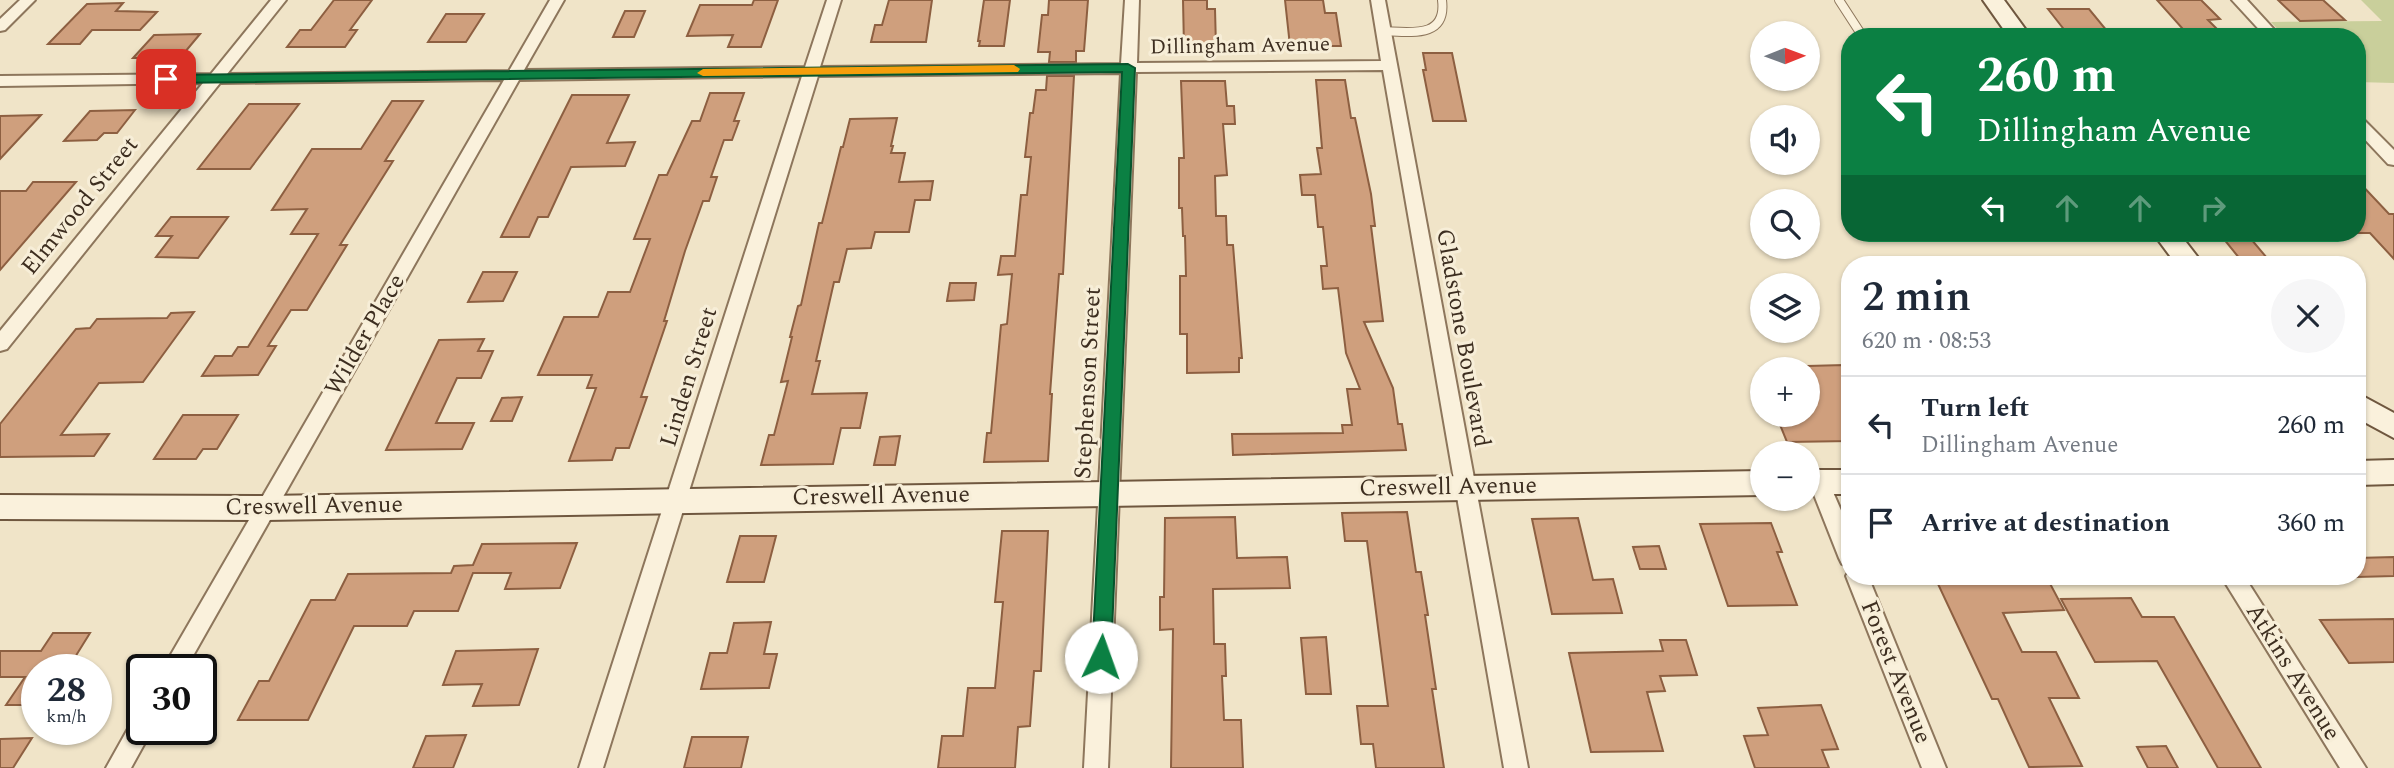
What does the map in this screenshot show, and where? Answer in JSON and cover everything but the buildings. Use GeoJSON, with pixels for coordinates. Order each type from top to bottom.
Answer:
{"type":"FeatureCollection","features":[{"type":"Feature","properties":{"kind":"street"},"geometry":{"type":"LineString","coordinates":[[0,27],[28,0]]}},
{"type":"Feature","properties":{"kind":"street","name":"Elmwood Street"},"geometry":{"type":"LineString","coordinates":[[0,344],[279,0]]}},
{"type":"Feature","properties":{"kind":"street","name":"Wilder Place"},"geometry":{"type":"LineString","coordinates":[[182,654],[556,0]]}},
{"type":"Feature","properties":{"kind":"street","name":"Linden Street"},"geometry":{"type":"LineString","coordinates":[[590,768],[834,0]]}},
{"type":"Feature","properties":{"kind":"street","name":"Stephenson Street"},"geometry":{"type":"LineString","coordinates":[[1096,768],[1132,0]]}},
{"type":"Feature","properties":{"kind":"street","name":"Gladstone Boulevard"},"geometry":{"type":"LineString","coordinates":[[1378,0],[1516,768]]}},
{"type":"Feature","properties":{"kind":"street"},"geometry":{"type":"LineString","coordinates":[[1993,0],[2013,28]]}},
{"type":"Feature","properties":{"kind":"street"},"geometry":{"type":"LineString","coordinates":[[2239,0],[2265,28]]}},
{"type":"Feature","properties":{"kind":"street","name":"Dillingham Avenue"},"geometry":{"type":"LineString","coordinates":[[0,81],[1389,65]]}},
{"type":"Feature","properties":{"kind":"street"},"geometry":{"type":"LineString","coordinates":[[2366,131],[2394,160]]}},
{"type":"Feature","properties":{"kind":"street"},"geometry":{"type":"LineString","coordinates":[[2172,242],[2184,256]]}},
{"type":"Feature","properties":{"kind":"street"},"geometry":{"type":"LineString","coordinates":[[2366,410],[2394,427]]}},
{"type":"Feature","properties":{"kind":"street"},"geometry":{"type":"LineString","coordinates":[[2366,473],[2394,472]]}},
{"type":"Feature","properties":{"kind":"street"},"geometry":{"type":"LineString","coordinates":[[1820,482],[1841,482]]}},
{"type":"Feature","properties":{"kind":"street","name":"Creswell Avenue"},"geometry":{"type":"LineString","coordinates":[[0,507],[266,508],[1750,483]]}},
{"type":"Feature","properties":{"kind":"street"},"geometry":{"type":"LineString","coordinates":[[1820,495],[1841,539]]}},
{"type":"Feature","properties":{"kind":"street","name":"Forest Avenue"},"geometry":{"type":"LineString","coordinates":[[1861,585],[1934,768]]}},
{"type":"Feature","properties":{"kind":"street","name":"Atkins Avenue"},"geometry":{"type":"LineString","coordinates":[[2238,585],[2354,768]]}},
{"type":"Feature","properties":{"kind":"street"},"geometry":{"type":"LineString","coordinates":[[118,768],[131,745]]}},
{"type":"Feature","properties":{"kind":"lane"},"geometry":{"type":"LineString","coordinates":[[1383,31],[1423,32],[1436,27],[1443,19],[1445,9],[1442,0]]}},
{"type":"Feature","properties":{"kind":"lane"},"geometry":{"type":"LineString","coordinates":[[1839,0],[1857,28]]}},
{"type":"Feature","properties":{"kind":"green space"},"geometry":{"type":"Polygon","coordinates":[[[2361,0],[2394,0],[2394,83],[2366,82],[2366,28],[2277,28],[2271,22],[2382,21],[2361,0]]]}},
{"type":"Feature","properties":{"kind":"slow traffic"},"geometry":{"type":"LineString","coordinates":[[703,73],[1014,69]]}},
{"type":"Feature","properties":{"kind":"route"},"geometry":{"type":"LineString","coordinates":[[166,79],[1128,68],[1101,657]]}}]}
